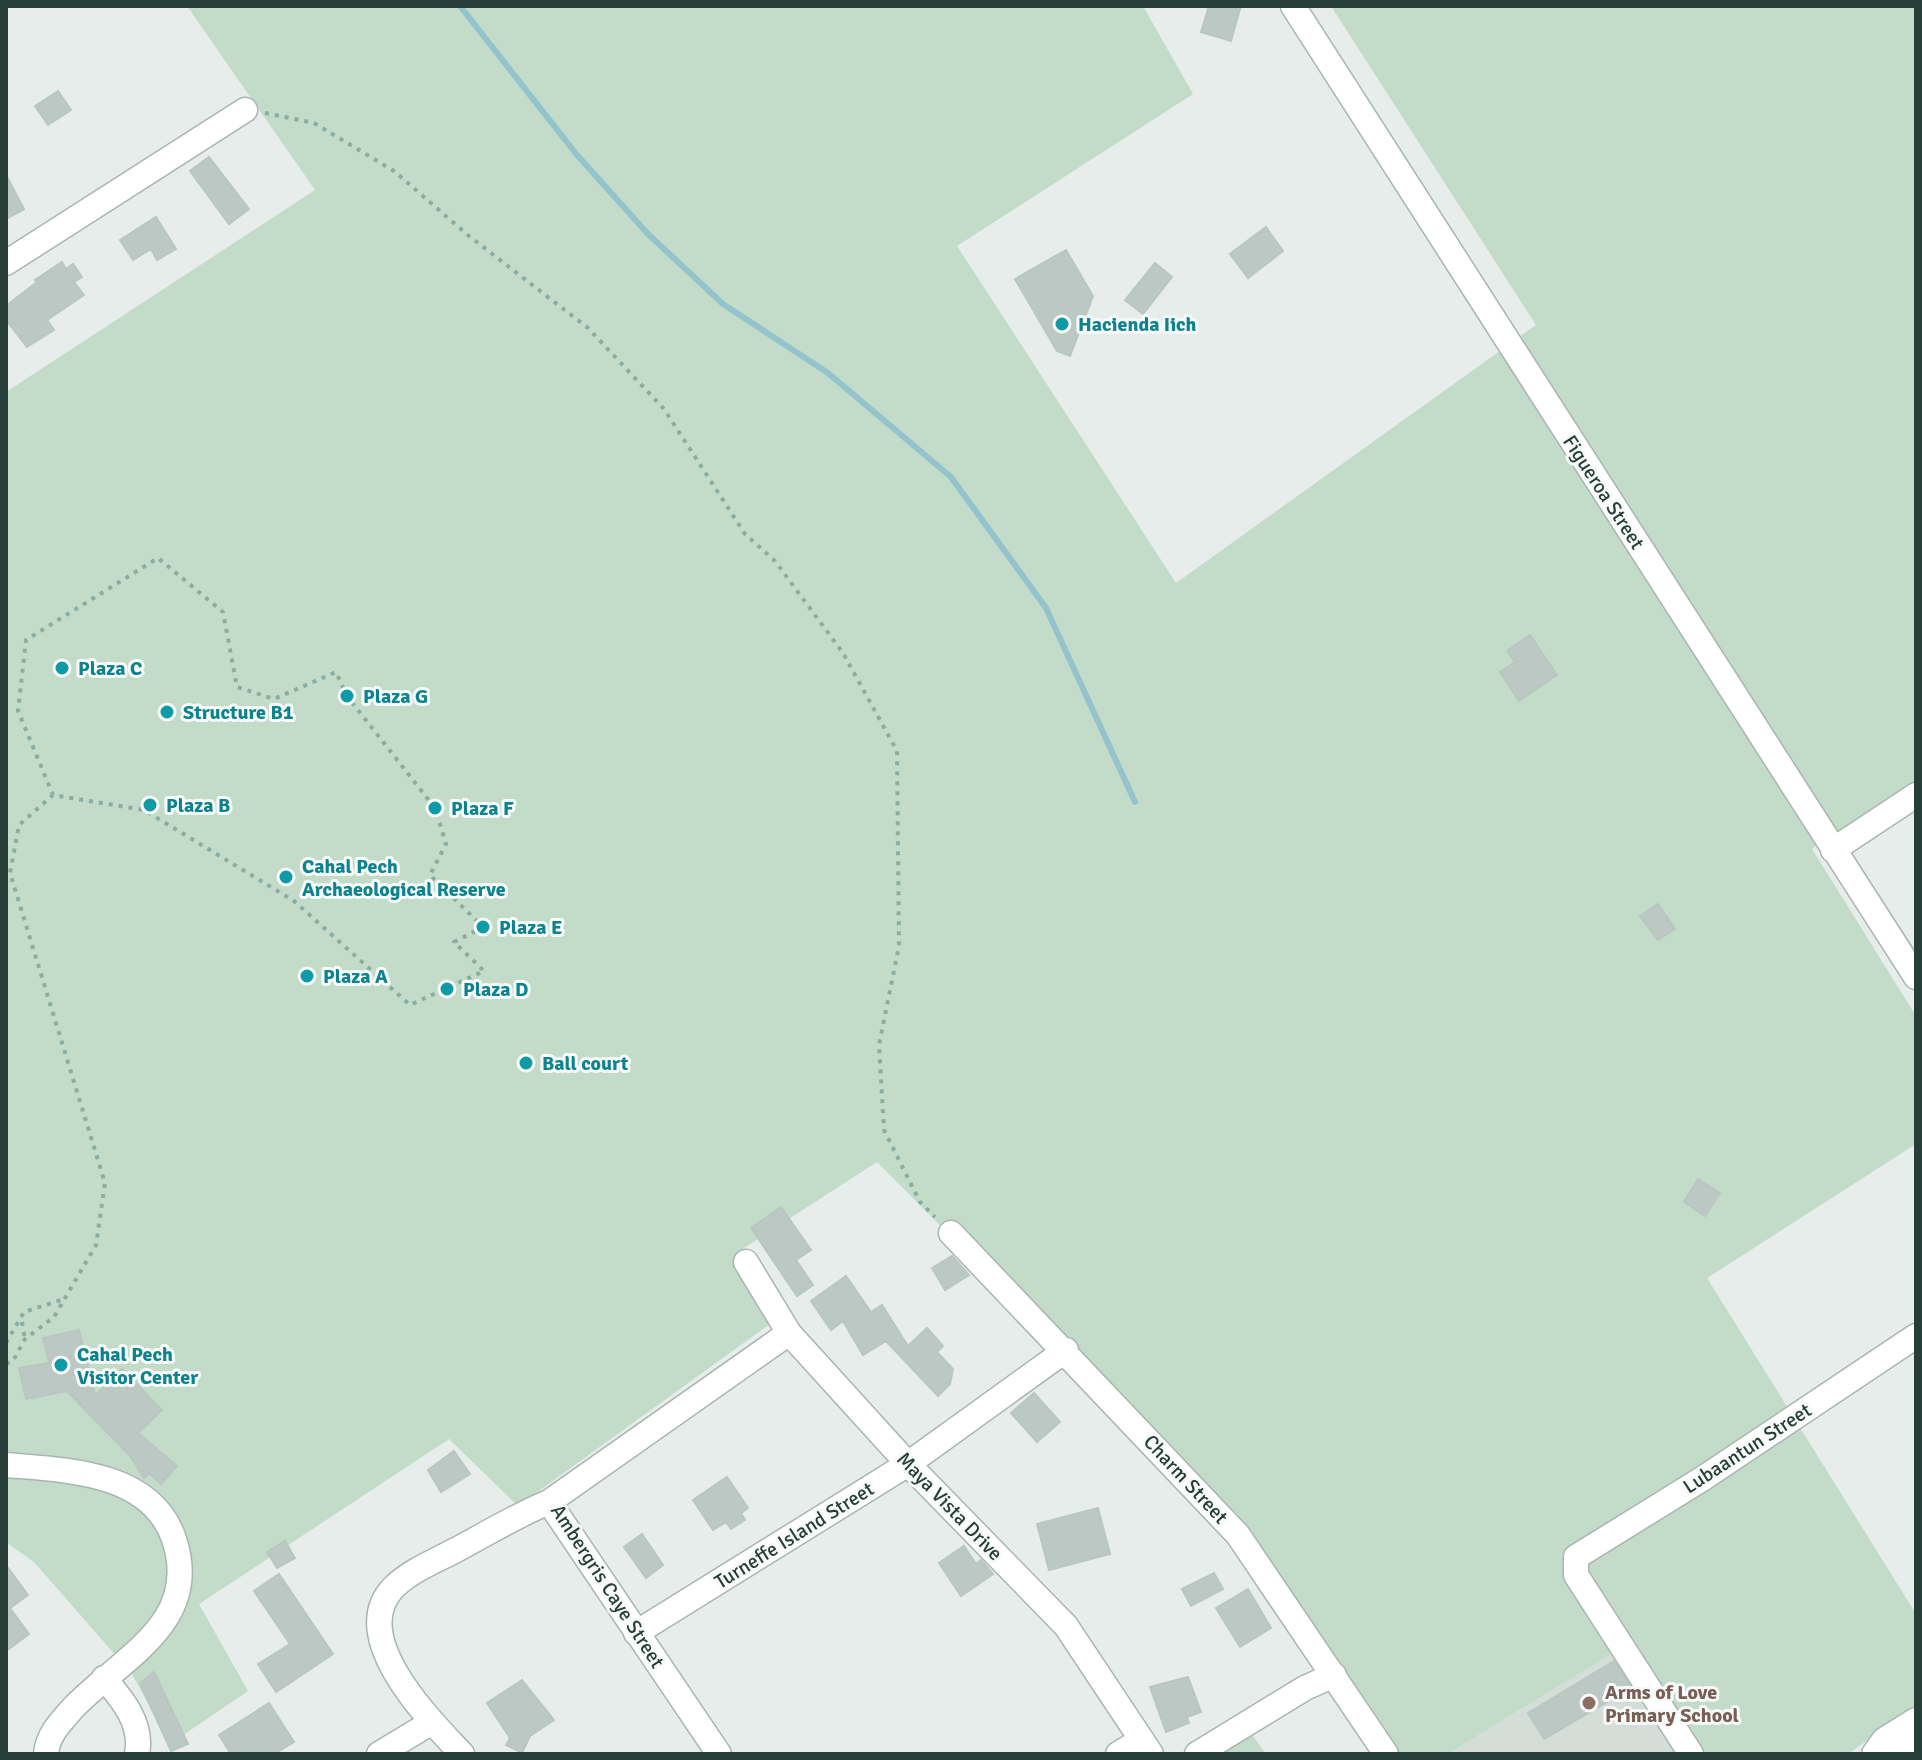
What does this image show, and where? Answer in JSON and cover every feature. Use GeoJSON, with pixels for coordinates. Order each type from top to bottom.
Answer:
{"type":"FeatureCollection","features":[{"type":"Feature","properties":{"kind":"street","name":"Figueroa Street"},"geometry":{"type":"LineString","coordinates":[[1293,6],[1916,977]]}},
{"type":"Feature","properties":{"kind":"street"},"geometry":{"type":"LineString","coordinates":[[6,263],[245,110]]}},
{"type":"Feature","properties":{"kind":"street"},"geometry":{"type":"LineString","coordinates":[[1833,850],[1916,795]]}},
{"type":"Feature","properties":{"kind":"street","name":"Charm Street"},"geometry":{"type":"LineString","coordinates":[[951,1233],[1066,1350],[1238,1535],[1386,1754]]}},
{"type":"Feature","properties":{"kind":"street","name":"Maya Vista Drive"},"geometry":{"type":"LineString","coordinates":[[746,1262],[789,1333],[908,1464],[1066,1626],[1146,1747]]}},
{"type":"Feature","properties":{"kind":"street","name":"Ambergris Caye Street"},"geometry":{"type":"LineString","coordinates":[[719,1754],[549,1502],[789,1333]]}},
{"type":"Feature","properties":{"kind":"street","name":"Lubaantun Street"},"geometry":{"type":"LineString","coordinates":[[1691,1754],[1576,1575],[1576,1557],[1702,1479],[1916,1336]]}},
{"type":"Feature","properties":{"kind":"street","name":"Turneffe Island Street"},"geometry":{"type":"LineString","coordinates":[[636,1633],[908,1464],[1066,1350]]}},
{"type":"Feature","properties":{"kind":"street"},"geometry":{"type":"LineString","coordinates":[[6,1465],[69,1471],[111,1480],[136,1493],[157,1510],[172,1533],[180,1560],[179,1590],[170,1616],[153,1638],[109,1673],[57,1725],[47,1741],[46,1754]]}},
{"type":"Feature","properties":{"kind":"street"},"geometry":{"type":"LineString","coordinates":[[462,1754],[432,1722],[393,1667],[382,1644],[378,1621],[383,1603],[410,1574],[549,1502]]}},
{"type":"Feature","properties":{"kind":"street"},"geometry":{"type":"LineString","coordinates":[[109,1673],[137,1726],[140,1740],[137,1754]]}},
{"type":"Feature","properties":{"kind":"street"},"geometry":{"type":"LineString","coordinates":[[1197,1754],[1305,1688],[1334,1675]]}},
{"type":"Feature","properties":{"kind":"street"},"geometry":{"type":"LineString","coordinates":[[1874,1754],[1884,1740],[1916,1720]]}},
{"type":"Feature","properties":{"kind":"street"},"geometry":{"type":"LineString","coordinates":[[379,1754],[432,1722]]}},
{"type":"Feature","properties":{"kind":"street"},"geometry":{"type":"LineString","coordinates":[[1899,1754],[1916,1743]]}},
{"type":"Feature","properties":{"kind":"street"},"geometry":{"type":"LineString","coordinates":[[1118,1754],[1146,1747]]}},
{"type":"Feature","properties":{"kind":"path"},"geometry":{"type":"LineString","coordinates":[[245,110],[314,123],[394,171],[469,236],[588,328],[664,409],[745,534],[775,561],[843,653],[897,751],[899,946],[879,1045],[884,1130],[920,1202],[951,1233]]}},
{"type":"Feature","properties":{"kind":"path"},"geometry":{"type":"LineString","coordinates":[[158,558],[223,612],[237,687],[274,699],[336,672],[347,696],[435,808],[446,844],[430,875],[483,927],[454,942],[484,971],[410,1005],[294,901],[144,810],[53,794],[18,711],[26,640],[158,558]]}},
{"type":"Feature","properties":{"kind":"path"},"geometry":{"type":"LineString","coordinates":[[6,1364],[13,1361],[25,1339],[54,1317],[96,1245],[105,1183],[10,873],[19,825],[53,794]]}},
{"type":"Feature","properties":{"kind":"path"},"geometry":{"type":"LineString","coordinates":[[25,1339],[24,1312],[66,1299]]}},
{"type":"Feature","properties":{"kind":"path"},"geometry":{"type":"LineString","coordinates":[[6,1343],[22,1322]]}},
{"type":"Feature","properties":{"kind":"shaded area","name":"Arms of Love Primary School"},"geometry":{"type":"Polygon","coordinates":[[[1615,1651],[1678,1754],[1448,1754],[1615,1651]]]}},
{"type":"Feature","properties":{"kind":"green space"},"geometry":{"type":"Polygon","coordinates":[[[187,6],[1143,6],[1193,94],[957,246],[1176,583],[1536,325],[1331,6],[1916,6],[1916,782],[1812,849],[1916,1016],[1916,1144],[1707,1278],[1916,1614],[1916,1706],[1848,1754],[1678,1754],[1614,1652],[1448,1754],[1399,1754],[1255,1541],[877,1162],[736,1253],[770,1324],[518,1506],[449,1439],[199,1604],[248,1691],[170,1744],[132,1674],[34,1562],[6,1542],[6,392],[315,190],[187,6]]]}},
{"type":"Feature","properties":{"kind":"green space"},"geometry":{"type":"Polygon","coordinates":[[[1245,1725],[1266,1754],[1200,1754],[1245,1725]]]}},
{"type":"Feature","properties":{"kind":"building"},"geometry":{"type":"Polygon","coordinates":[[[1209,6],[1240,9],[1231,41],[1201,32],[1209,6]]]}},
{"type":"Feature","properties":{"kind":"building"},"geometry":{"type":"Polygon","coordinates":[[[58,91],[71,110],[48,125],[35,106],[58,91]]]}},
{"type":"Feature","properties":{"kind":"building"},"geometry":{"type":"Polygon","coordinates":[[[209,157],[249,209],[229,224],[190,171],[209,157]]]}},
{"type":"Feature","properties":{"kind":"building"},"geometry":{"type":"Polygon","coordinates":[[[6,175],[24,209],[6,219],[6,175]]]}},
{"type":"Feature","properties":{"kind":"building"},"geometry":{"type":"Polygon","coordinates":[[[156,217],[176,249],[157,260],[151,249],[133,260],[120,240],[156,217]]]}},
{"type":"Feature","properties":{"kind":"building"},"geometry":{"type":"Polygon","coordinates":[[[1266,227],[1283,251],[1248,278],[1230,254],[1266,227]]]}},
{"type":"Feature","properties":{"kind":"building","name":"Hacienda Iich"},"geometry":{"type":"Polygon","coordinates":[[[1066,250],[1093,296],[1070,356],[1057,351],[1015,279],[1066,250]]]}},
{"type":"Feature","properties":{"kind":"building"},"geometry":{"type":"Polygon","coordinates":[[[62,262],[66,269],[73,264],[82,277],[74,282],[84,295],[47,320],[54,330],[27,347],[6,320],[6,306],[37,282],[35,280],[62,262]]]}},
{"type":"Feature","properties":{"kind":"building"},"geometry":{"type":"Polygon","coordinates":[[[1155,263],[1172,277],[1143,314],[1125,300],[1155,263]]]}},
{"type":"Feature","properties":{"kind":"building"},"geometry":{"type":"Polygon","coordinates":[[[1530,635],[1557,675],[1519,701],[1500,672],[1515,662],[1507,651],[1530,635]]]}},
{"type":"Feature","properties":{"kind":"building"},"geometry":{"type":"Polygon","coordinates":[[[1658,904],[1675,929],[1658,940],[1640,916],[1658,904]]]}},
{"type":"Feature","properties":{"kind":"building"},"geometry":{"type":"Polygon","coordinates":[[[1698,1179],[1720,1193],[1705,1216],[1684,1202],[1698,1179]]]}},
{"type":"Feature","properties":{"kind":"building"},"geometry":{"type":"Polygon","coordinates":[[[781,1207],[811,1250],[796,1260],[813,1285],[797,1296],[751,1228],[781,1207]]]}},
{"type":"Feature","properties":{"kind":"building"},"geometry":{"type":"Polygon","coordinates":[[[952,1256],[969,1275],[945,1290],[932,1268],[952,1256]]]}},
{"type":"Feature","properties":{"kind":"building"},"geometry":{"type":"Polygon","coordinates":[[[846,1276],[871,1312],[882,1305],[908,1346],[927,1328],[943,1346],[937,1352],[953,1369],[950,1384],[938,1396],[886,1341],[863,1355],[843,1321],[831,1330],[811,1301],[846,1276]]]}},
{"type":"Feature","properties":{"kind":"building"},"geometry":{"type":"Polygon","coordinates":[[[79,1330],[95,1396],[122,1369],[162,1410],[138,1433],[177,1466],[161,1484],[149,1473],[144,1478],[130,1456],[67,1391],[26,1399],[19,1368],[49,1363],[43,1338],[79,1330]]]}},
{"type":"Feature","properties":{"kind":"building"},"geometry":{"type":"Polygon","coordinates":[[[1034,1393],[1060,1422],[1037,1442],[1011,1413],[1034,1393]]]}},
{"type":"Feature","properties":{"kind":"building"},"geometry":{"type":"Polygon","coordinates":[[[454,1451],[470,1474],[441,1492],[428,1470],[454,1451]]]}},
{"type":"Feature","properties":{"kind":"building"},"geometry":{"type":"Polygon","coordinates":[[[727,1477],[748,1508],[741,1513],[745,1520],[731,1529],[726,1522],[713,1530],[693,1500],[727,1477]]]}},
{"type":"Feature","properties":{"kind":"building"},"geometry":{"type":"Polygon","coordinates":[[[1098,1508],[1110,1554],[1049,1570],[1037,1524],[1098,1508]]]}},
{"type":"Feature","properties":{"kind":"building"},"geometry":{"type":"Polygon","coordinates":[[[642,1534],[663,1565],[646,1578],[624,1547],[642,1534]]]}},
{"type":"Feature","properties":{"kind":"building"},"geometry":{"type":"Polygon","coordinates":[[[285,1541],[295,1558],[277,1568],[267,1552],[285,1541]]]}},
{"type":"Feature","properties":{"kind":"building"},"geometry":{"type":"Polygon","coordinates":[[[964,1546],[976,1564],[981,1560],[993,1574],[961,1596],[939,1563],[964,1546]]]}},
{"type":"Feature","properties":{"kind":"building"},"geometry":{"type":"Polygon","coordinates":[[[6,1565],[28,1595],[10,1608],[29,1634],[6,1651],[6,1565]]]}},
{"type":"Feature","properties":{"kind":"building"},"geometry":{"type":"Polygon","coordinates":[[[1214,1573],[1223,1589],[1191,1606],[1182,1589],[1214,1573]]]}},
{"type":"Feature","properties":{"kind":"building"},"geometry":{"type":"Polygon","coordinates":[[[279,1574],[333,1654],[276,1692],[258,1664],[290,1644],[254,1591],[279,1574]]]}},
{"type":"Feature","properties":{"kind":"building"},"geometry":{"type":"Polygon","coordinates":[[[1248,1589],[1271,1628],[1240,1647],[1216,1608],[1248,1589]]]}},
{"type":"Feature","properties":{"kind":"building"},"geometry":{"type":"Polygon","coordinates":[[[1614,1661],[1631,1688],[1544,1739],[1528,1713],[1614,1661]]]}},
{"type":"Feature","properties":{"kind":"building"},"geometry":{"type":"Polygon","coordinates":[[[154,1672],[188,1744],[171,1751],[140,1683],[154,1672]]]}},
{"type":"Feature","properties":{"kind":"building"},"geometry":{"type":"Polygon","coordinates":[[[1188,1677],[1201,1712],[1187,1717],[1189,1723],[1166,1732],[1150,1687],[1188,1677]]]}},
{"type":"Feature","properties":{"kind":"building"},"geometry":{"type":"Polygon","coordinates":[[[522,1680],[554,1720],[530,1736],[522,1753],[506,1745],[510,1738],[487,1703],[522,1680]]]}},
{"type":"Feature","properties":{"kind":"building"},"geometry":{"type":"Polygon","coordinates":[[[269,1703],[294,1742],[274,1754],[231,1754],[219,1735],[269,1703]]]}},
{"type":"Feature","properties":{"kind":"waterway"},"geometry":{"type":"LineString","coordinates":[[460,6],[577,155],[648,234],[723,304],[828,373],[951,477],[1046,608],[1135,802]]}},
{"type":"Feature","properties":{"kind":"place","name":"Hacienda Iich"},"geometry":{"type":"Point","coordinates":[1062,324]}},
{"type":"Feature","properties":{"kind":"place","name":"Plaza C"},"geometry":{"type":"Point","coordinates":[62,668]}},
{"type":"Feature","properties":{"kind":"place","name":"Plaza G"},"geometry":{"type":"Point","coordinates":[347,696]}},
{"type":"Feature","properties":{"kind":"place","name":"Structure B1"},"geometry":{"type":"Point","coordinates":[167,712]}},
{"type":"Feature","properties":{"kind":"place","name":"Plaza B"},"geometry":{"type":"Point","coordinates":[150,805]}},
{"type":"Feature","properties":{"kind":"place","name":"Plaza F"},"geometry":{"type":"Point","coordinates":[435,808]}},
{"type":"Feature","properties":{"kind":"place","name":"Cahal Pech Archaeological Reserve"},"geometry":{"type":"Point","coordinates":[286,877]}},
{"type":"Feature","properties":{"kind":"place","name":"Plaza E"},"geometry":{"type":"Point","coordinates":[483,927]}},
{"type":"Feature","properties":{"kind":"place","name":"Plaza A"},"geometry":{"type":"Point","coordinates":[307,976]}},
{"type":"Feature","properties":{"kind":"place","name":"Plaza D"},"geometry":{"type":"Point","coordinates":[447,989]}},
{"type":"Feature","properties":{"kind":"place","name":"Ball court"},"geometry":{"type":"Point","coordinates":[526,1063]}},
{"type":"Feature","properties":{"kind":"place","name":"Cahal Pech Visitor Center"},"geometry":{"type":"Point","coordinates":[61,1365]}},
{"type":"Feature","properties":{"kind":"place","name":"Arms of Love Primary School"},"geometry":{"type":"Point","coordinates":[1589,1703]}}]}
